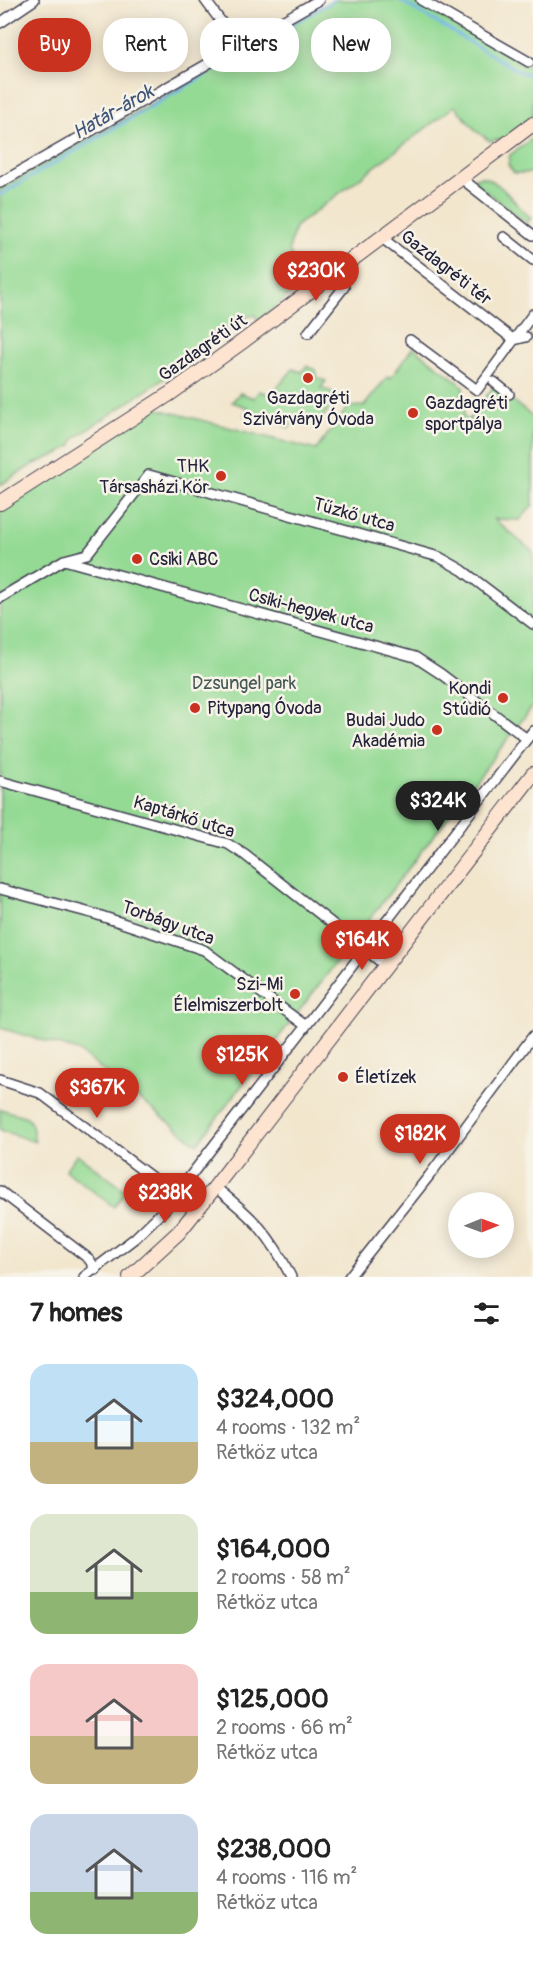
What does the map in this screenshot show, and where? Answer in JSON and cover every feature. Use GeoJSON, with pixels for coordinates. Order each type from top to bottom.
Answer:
{"type":"FeatureCollection","features":[{"type":"Feature","properties":{"kind":"street"},"geometry":{"type":"LineString","coordinates":[[0,22],[34,0]]}},
{"type":"Feature","properties":{"kind":"street"},"geometry":{"type":"LineString","coordinates":[[205,0],[218,18]]}},
{"type":"Feature","properties":{"kind":"street"},"geometry":{"type":"LineString","coordinates":[[288,18],[319,0]]}},
{"type":"Feature","properties":{"kind":"street"},"geometry":{"type":"LineString","coordinates":[[421,0],[529,62]]}},
{"type":"Feature","properties":{"kind":"street"},"geometry":{"type":"LineString","coordinates":[[0,183],[200,68]]}},
{"type":"Feature","properties":{"kind":"street","name":"Gazdagréti út"},"geometry":{"type":"LineString","coordinates":[[0,503],[171,393],[533,124]]}},
{"type":"Feature","properties":{"kind":"street"},"geometry":{"type":"LineString","coordinates":[[461,178],[533,235]]}},
{"type":"Feature","properties":{"kind":"street"},"geometry":{"type":"LineString","coordinates":[[504,237],[533,260]]}},
{"type":"Feature","properties":{"kind":"street","name":"Gazdagréti tér"},"geometry":{"type":"LineString","coordinates":[[382,238],[514,340]]}},
{"type":"Feature","properties":{"kind":"street"},"geometry":{"type":"LineString","coordinates":[[308,333],[344,287]]}},
{"type":"Feature","properties":{"kind":"street"},"geometry":{"type":"LineString","coordinates":[[410,340],[477,390],[533,314]]}},
{"type":"Feature","properties":{"kind":"street"},"geometry":{"type":"LineString","coordinates":[[514,340],[526,337]]}},
{"type":"Feature","properties":{"kind":"street"},"geometry":{"type":"LineString","coordinates":[[494,382],[509,394]]}},
{"type":"Feature","properties":{"kind":"street","name":"Tűzkő utca"},"geometry":{"type":"LineString","coordinates":[[64,560],[87,554],[148,475],[439,557],[462,570],[533,624]]}},
{"type":"Feature","properties":{"kind":"street"},"geometry":{"type":"LineString","coordinates":[[0,598],[64,560]]}},
{"type":"Feature","properties":{"kind":"street","name":"Csiki-hegyek utca"},"geometry":{"type":"LineString","coordinates":[[64,560],[415,657],[435,669],[526,739]]}},
{"type":"Feature","properties":{"kind":"street"},"geometry":{"type":"LineString","coordinates":[[84,1277],[135,1238],[175,1195],[533,731]]}},
{"type":"Feature","properties":{"kind":"street"},"geometry":{"type":"LineString","coordinates":[[130,1277],[179,1232],[533,774]]}},
{"type":"Feature","properties":{"kind":"street","name":"Kaptárkő utca"},"geometry":{"type":"LineString","coordinates":[[0,781],[228,844],[386,966]]}},
{"type":"Feature","properties":{"kind":"street","name":"Torbágy utca"},"geometry":{"type":"LineString","coordinates":[[0,889],[94,914],[204,950],[306,1026]]}},
{"type":"Feature","properties":{"kind":"street"},"geometry":{"type":"LineString","coordinates":[[349,1277],[429,1176],[533,1036]]}},
{"type":"Feature","properties":{"kind":"street"},"geometry":{"type":"LineString","coordinates":[[0,1080],[40,1093],[175,1195]]}},
{"type":"Feature","properties":{"kind":"street"},"geometry":{"type":"LineString","coordinates":[[215,1187],[256,1221],[271,1239],[291,1277]]}},
{"type":"Feature","properties":{"kind":"street"},"geometry":{"type":"LineString","coordinates":[[0,1191],[89,1259],[96,1270]]}},
{"type":"Feature","properties":{"kind":"green space"},"geometry":{"type":"Polygon","coordinates":[[[334,0],[411,0],[533,68],[533,116],[503,139],[490,141],[476,131],[455,106],[295,227],[289,250],[300,273],[301,286],[258,321],[255,315],[249,316],[179,366],[180,368],[75,438],[71,446],[32,465],[0,485],[0,189],[207,72],[299,72],[299,20],[334,0]]]}},
{"type":"Feature","properties":{"kind":"green space"},"geometry":{"type":"Polygon","coordinates":[[[533,138],[533,173],[514,173],[508,165],[510,155],[533,138]]]}},
{"type":"Feature","properties":{"kind":"green space"},"geometry":{"type":"Polygon","coordinates":[[[482,177],[496,183],[508,194],[531,218],[527,223],[475,183],[475,178],[482,177]]]}},
{"type":"Feature","properties":{"kind":"green space","name":"Dzsungel park"},"geometry":{"type":"Polygon","coordinates":[[[413,347],[463,386],[464,417],[468,421],[494,386],[533,417],[533,505],[520,520],[494,519],[533,552],[533,706],[197,1144],[78,1051],[0,1028],[0,509],[155,408],[316,450],[348,407],[364,406],[388,376],[391,378],[413,347]]]}},
{"type":"Feature","properties":{"kind":"green space"},"geometry":{"type":"Polygon","coordinates":[[[306,366],[316,370],[318,378],[326,381],[321,388],[334,393],[333,397],[336,398],[317,426],[296,418],[289,428],[257,413],[254,419],[244,415],[249,408],[232,402],[240,393],[254,398],[259,391],[271,395],[293,369],[302,372],[306,366]]]}},
{"type":"Feature","properties":{"kind":"green space"},"geometry":{"type":"Polygon","coordinates":[[[0,1109],[27,1117],[32,1125],[35,1142],[0,1130],[0,1109]]]}},
{"type":"Feature","properties":{"kind":"green space"},"geometry":{"type":"Polygon","coordinates":[[[77,1154],[126,1191],[114,1207],[65,1170],[77,1154]]]}},
{"type":"Feature","properties":{"kind":"waterway","name":"Határ-árok"},"geometry":{"type":"LineString","coordinates":[[0,195],[334,0]]}},
{"type":"Feature","properties":{"kind":"waterway","name":"Határ-árok"},"geometry":{"type":"LineString","coordinates":[[399,0],[520,72],[533,76]]}},
{"type":"Feature","properties":{"kind":"place","name":"Gazdagréti Szivárvány Óvoda"},"geometry":{"type":"Point","coordinates":[308,378]}},
{"type":"Feature","properties":{"kind":"place","name":"Gazdagréti sportpálya"},"geometry":{"type":"Point","coordinates":[413,413]}},
{"type":"Feature","properties":{"kind":"place","name":"THK Társasházi Kör"},"geometry":{"type":"Point","coordinates":[221,476]}},
{"type":"Feature","properties":{"kind":"place","name":"Csiki ABC"},"geometry":{"type":"Point","coordinates":[137,559]}},
{"type":"Feature","properties":{"kind":"place","name":"Kondi Stúdió"},"geometry":{"type":"Point","coordinates":[503,698]}},
{"type":"Feature","properties":{"kind":"place","name":"Pitypang Óvoda"},"geometry":{"type":"Point","coordinates":[195,708]}},
{"type":"Feature","properties":{"kind":"place","name":"Budai Judo Akadémia"},"geometry":{"type":"Point","coordinates":[437,730]}},
{"type":"Feature","properties":{"kind":"place","name":"Szi-Mi Élelmiszerbolt"},"geometry":{"type":"Point","coordinates":[295,994]}},
{"type":"Feature","properties":{"kind":"place","name":"Életízek"},"geometry":{"type":"Point","coordinates":[343,1077]}}]}
